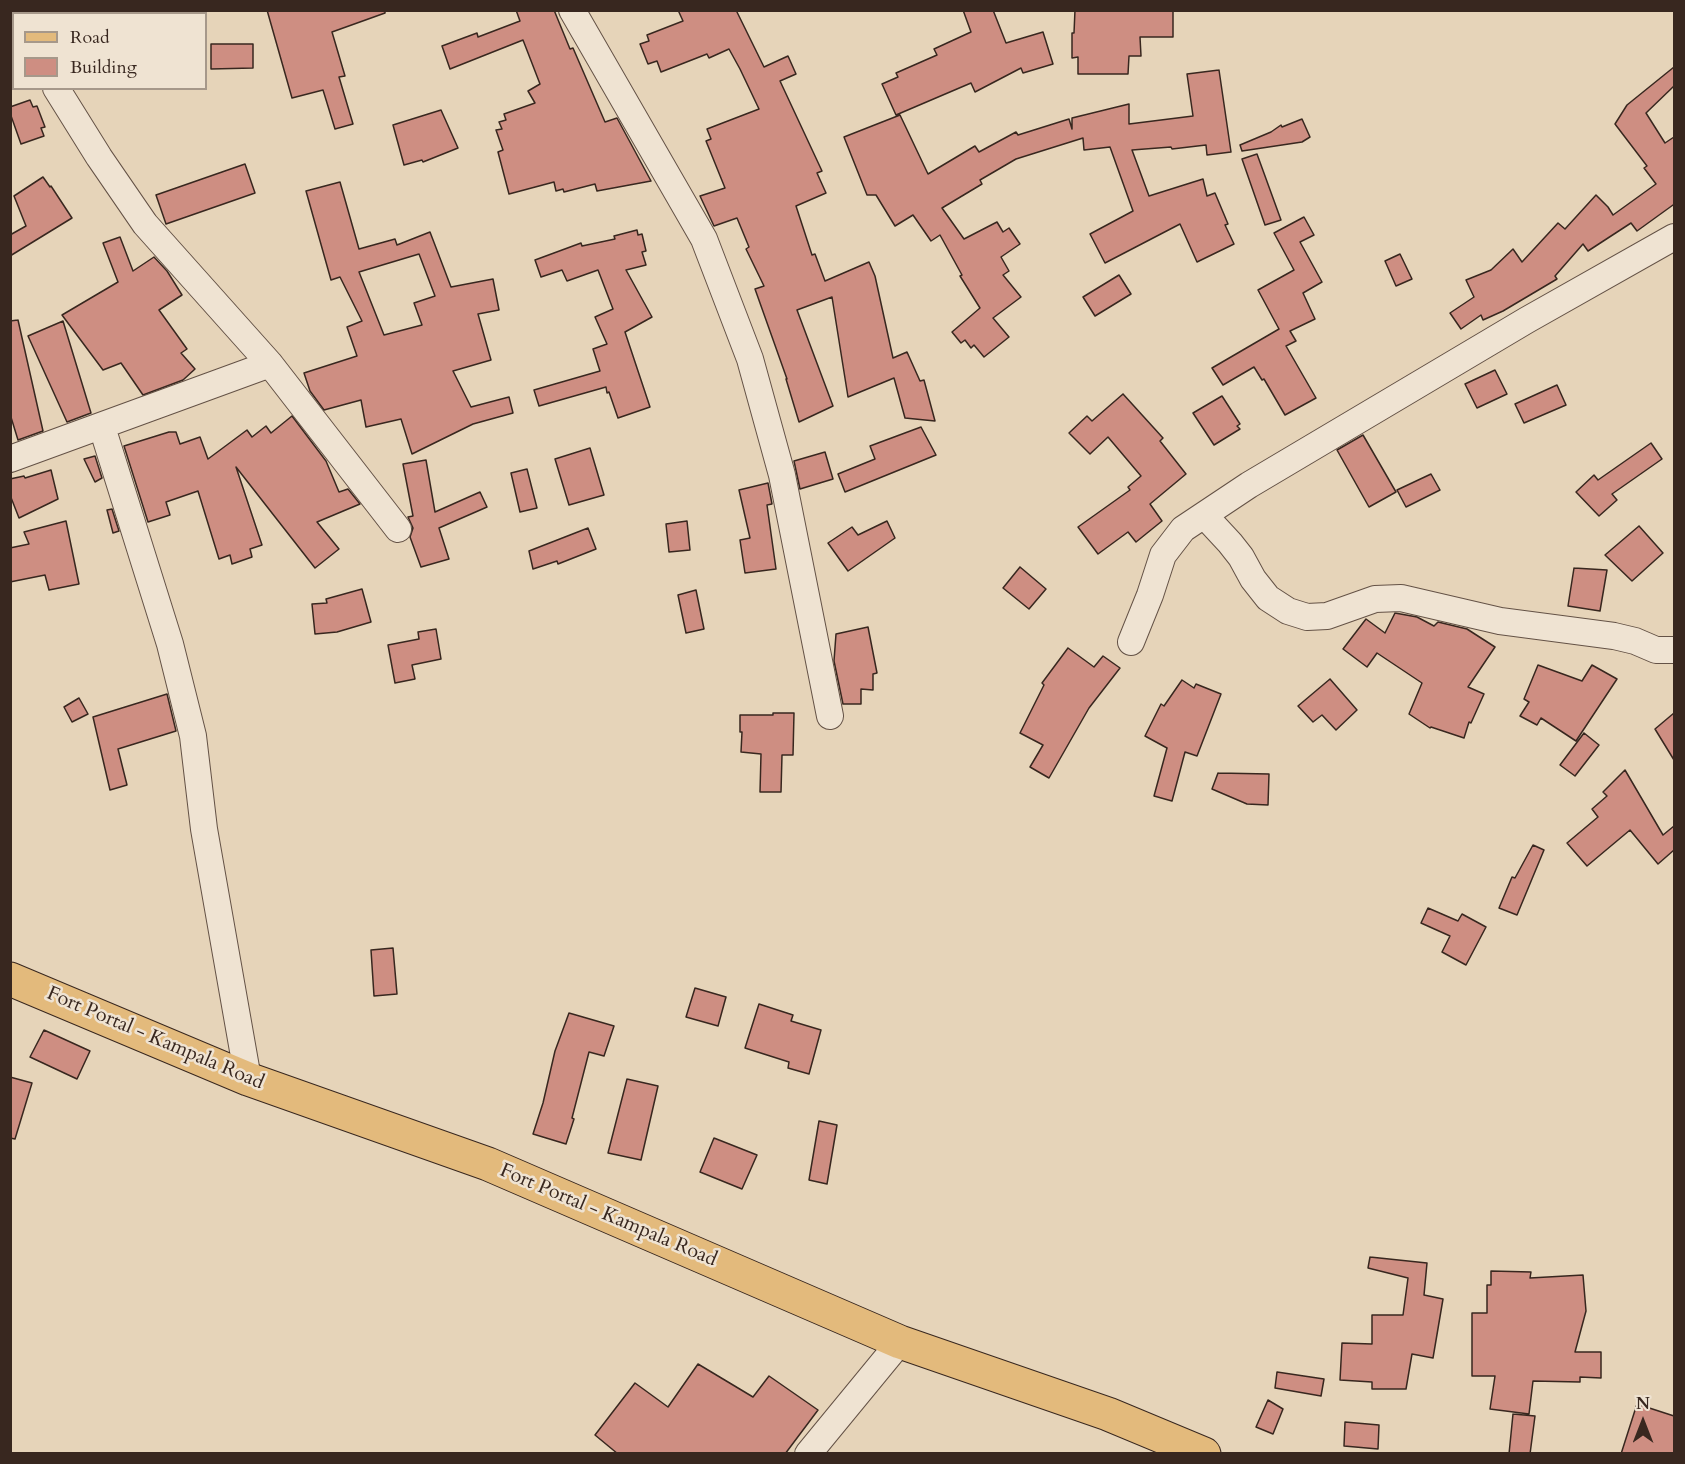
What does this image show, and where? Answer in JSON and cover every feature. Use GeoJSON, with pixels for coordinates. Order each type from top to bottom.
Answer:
{"type":"FeatureCollection","features":[{"type":"Feature","properties":{"kind":"main road","name":"Fort Portal - Kampala Road"},"geometry":{"type":"LineString","coordinates":[[10,978],[248,1079],[488,1164],[900,1341],[1108,1414],[1204,1454]]}},
{"type":"Feature","properties":{"kind":"street"},"geometry":{"type":"LineString","coordinates":[[572,10],[705,239],[750,359],[782,475],[830,716]]}},
{"type":"Feature","properties":{"kind":"street"},"geometry":{"type":"LineString","coordinates":[[57,90],[145,224],[270,364],[398,529]]}},
{"type":"Feature","properties":{"kind":"street"},"geometry":{"type":"LineString","coordinates":[[1131,642],[1163,555],[1184,529],[1249,484],[1517,326],[1674,237]]}},
{"type":"Feature","properties":{"kind":"street"},"geometry":{"type":"LineString","coordinates":[[10,459],[270,364]]}},
{"type":"Feature","properties":{"kind":"street"},"geometry":{"type":"LineString","coordinates":[[102,427],[170,644],[193,736],[204,829],[248,1079]]}},
{"type":"Feature","properties":{"kind":"street"},"geometry":{"type":"LineString","coordinates":[[1204,515],[1230,543],[1268,598],[1288,611],[1307,616],[1327,616],[1375,598],[1401,598],[1500,621],[1614,636],[1635,641],[1656,650],[1674,650]]}},
{"type":"Feature","properties":{"kind":"street"},"geometry":{"type":"LineString","coordinates":[[808,1454],[900,1341]]}},
{"type":"Feature","properties":{"kind":"building"},"geometry":{"type":"Polygon","coordinates":[[[267,10],[385,10],[385,13],[332,32],[345,76],[339,77],[353,124],[335,129],[323,90],[292,98],[267,10]]]}},
{"type":"Feature","properties":{"kind":"building"},"geometry":{"type":"Polygon","coordinates":[[[516,10],[554,10],[605,122],[617,118],[651,181],[597,191],[595,184],[564,192],[563,189],[556,191],[554,182],[509,194],[498,152],[503,150],[496,130],[502,129],[499,122],[506,120],[504,114],[535,103],[528,91],[540,84],[523,40],[450,69],[442,46],[477,33],[478,37],[520,21],[516,10]]]}},
{"type":"Feature","properties":{"kind":"building"},"geometry":{"type":"Polygon","coordinates":[[[678,10],[736,10],[764,67],[788,56],[796,74],[780,81],[822,171],[817,173],[826,193],[796,206],[812,255],[815,254],[825,281],[869,262],[875,276],[893,358],[907,352],[920,381],[924,380],[935,421],[905,418],[894,378],[848,397],[832,297],[797,310],[833,406],[799,422],[787,379],[755,289],[764,286],[746,249],[749,247],[737,218],[714,226],[700,196],[725,188],[706,141],[711,139],[707,129],[759,109],[729,49],[709,58],[707,54],[661,72],[657,61],[648,64],[640,44],[649,41],[647,35],[683,21],[678,10]]]}},
{"type":"Feature","properties":{"kind":"building"},"geometry":{"type":"Polygon","coordinates":[[[963,10],[993,10],[1006,43],[1043,32],[1053,64],[1023,73],[1021,68],[975,92],[971,83],[896,115],[882,84],[898,77],[896,73],[937,55],[934,49],[971,32],[963,10]]]}},
{"type":"Feature","properties":{"kind":"building"},"geometry":{"type":"Polygon","coordinates":[[[1075,10],[1173,10],[1173,37],[1140,37],[1141,56],[1129,56],[1128,74],[1078,74],[1078,57],[1072,58],[1075,10]]]}},
{"type":"Feature","properties":{"kind":"building"},"geometry":{"type":"Polygon","coordinates":[[[211,44],[253,44],[253,68],[211,69],[211,44]]]}},
{"type":"Feature","properties":{"kind":"building"},"geometry":{"type":"Polygon","coordinates":[[[1674,67],[1674,86],[1646,113],[1665,143],[1674,137],[1674,206],[1637,231],[1631,223],[1588,251],[1583,244],[1555,276],[1557,279],[1503,311],[1483,320],[1481,315],[1461,329],[1450,313],[1474,297],[1466,280],[1491,270],[1513,249],[1522,262],[1558,223],[1565,229],[1596,195],[1613,215],[1656,184],[1644,168],[1647,166],[1615,124],[1627,105],[1674,67]]]}},
{"type":"Feature","properties":{"kind":"building"},"geometry":{"type":"Polygon","coordinates":[[[1219,70],[1231,152],[1207,155],[1206,145],[1132,150],[1149,196],[1203,179],[1207,196],[1215,193],[1228,224],[1225,225],[1234,244],[1197,262],[1180,224],[1105,263],[1090,234],[1133,211],[1110,147],[1084,150],[1083,138],[1016,159],[980,180],[982,184],[942,208],[964,239],[997,222],[1003,232],[1009,228],[1020,244],[1001,257],[1009,271],[1003,275],[1021,297],[993,318],[1009,337],[984,357],[974,345],[971,348],[965,340],[961,343],[952,332],[980,308],[960,276],[962,275],[940,235],[931,241],[913,215],[895,226],[876,195],[867,195],[844,137],[900,115],[928,174],[975,146],[979,152],[1016,132],[1018,135],[1069,119],[1072,129],[1072,118],[1129,104],[1129,124],[1193,116],[1187,74],[1219,70]]]}},
{"type":"Feature","properties":{"kind":"building"},"geometry":{"type":"Polygon","coordinates":[[[30,100],[33,107],[37,106],[45,127],[41,128],[44,136],[21,144],[10,107],[30,100]]]}},
{"type":"Feature","properties":{"kind":"building"},"geometry":{"type":"Polygon","coordinates":[[[441,110],[458,148],[423,162],[422,160],[404,165],[393,125],[441,110]]]}},
{"type":"Feature","properties":{"kind":"building"},"geometry":{"type":"Polygon","coordinates":[[[1302,119],[1310,137],[1302,142],[1242,151],[1240,145],[1271,132],[1281,125],[1282,127],[1302,119]]]}},
{"type":"Feature","properties":{"kind":"building"},"geometry":{"type":"Polygon","coordinates":[[[1257,154],[1281,220],[1265,225],[1242,159],[1257,154]]]}},
{"type":"Feature","properties":{"kind":"building"},"geometry":{"type":"Polygon","coordinates":[[[245,164],[255,193],[166,224],[156,195],[245,164]]]}},
{"type":"Feature","properties":{"kind":"building"},"geometry":{"type":"Polygon","coordinates":[[[43,177],[72,218],[10,256],[10,235],[26,226],[14,196],[43,177]]]}},
{"type":"Feature","properties":{"kind":"building"},"geometry":{"type":"Polygon","coordinates":[[[340,182],[359,249],[395,239],[397,245],[430,232],[451,287],[493,279],[499,310],[478,314],[491,360],[453,371],[471,407],[509,397],[513,413],[473,424],[412,454],[401,419],[366,427],[361,400],[324,410],[310,391],[304,373],[357,356],[347,327],[362,321],[340,277],[331,280],[306,191],[340,182]],[[419,254],[359,272],[384,335],[422,325],[414,303],[435,296],[419,254]]]}},
{"type":"Feature","properties":{"kind":"building"},"geometry":{"type":"Polygon","coordinates":[[[1304,217],[1314,235],[1300,242],[1322,282],[1303,293],[1315,319],[1290,331],[1296,341],[1286,346],[1316,398],[1285,415],[1264,379],[1262,380],[1254,367],[1223,385],[1212,368],[1279,329],[1258,290],[1294,270],[1274,233],[1304,217]]]}},
{"type":"Feature","properties":{"kind":"building"},"geometry":{"type":"Polygon","coordinates":[[[637,230],[638,235],[642,234],[646,251],[642,252],[646,265],[626,270],[652,317],[625,332],[650,407],[618,418],[606,387],[539,406],[534,390],[600,371],[593,349],[607,344],[595,317],[613,309],[598,270],[567,281],[562,270],[541,277],[535,260],[581,243],[582,246],[615,239],[614,236],[637,230]]]}},
{"type":"Feature","properties":{"kind":"building"},"geometry":{"type":"Polygon","coordinates":[[[120,237],[133,271],[154,257],[167,271],[182,295],[159,310],[187,349],[181,353],[195,369],[183,380],[143,395],[121,363],[103,370],[62,315],[118,282],[103,243],[120,237]]]}},
{"type":"Feature","properties":{"kind":"building"},"geometry":{"type":"Polygon","coordinates":[[[1400,254],[1412,279],[1396,286],[1385,261],[1400,254]]]}},
{"type":"Feature","properties":{"kind":"building"},"geometry":{"type":"Polygon","coordinates":[[[1119,275],[1131,294],[1095,316],[1083,297],[1119,275]]]}},
{"type":"Feature","properties":{"kind":"building"},"geometry":{"type":"Polygon","coordinates":[[[18,320],[43,431],[18,440],[10,414],[10,321],[18,320]]]}},
{"type":"Feature","properties":{"kind":"building"},"geometry":{"type":"Polygon","coordinates":[[[63,321],[91,413],[67,422],[28,336],[63,321]]]}},
{"type":"Feature","properties":{"kind":"building"},"geometry":{"type":"Polygon","coordinates":[[[1495,370],[1507,394],[1477,408],[1465,384],[1495,370]]]}},
{"type":"Feature","properties":{"kind":"building"},"geometry":{"type":"Polygon","coordinates":[[[1557,385],[1566,405],[1524,423],[1515,404],[1557,385]]]}},
{"type":"Feature","properties":{"kind":"building"},"geometry":{"type":"Polygon","coordinates":[[[1123,394],[1163,438],[1160,441],[1186,474],[1150,504],[1162,521],[1136,542],[1128,532],[1098,554],[1078,527],[1130,490],[1128,487],[1141,476],[1108,437],[1090,454],[1069,433],[1087,416],[1092,421],[1123,394]]]}},
{"type":"Feature","properties":{"kind":"building"},"geometry":{"type":"Polygon","coordinates":[[[1222,396],[1240,424],[1237,426],[1240,429],[1214,445],[1193,413],[1222,396]]]}},
{"type":"Feature","properties":{"kind":"building"},"geometry":{"type":"Polygon","coordinates":[[[292,416],[326,461],[339,492],[348,489],[360,504],[317,522],[339,549],[315,568],[236,467],[262,545],[250,549],[252,557],[232,564],[230,555],[219,559],[198,491],[166,502],[170,515],[148,522],[124,446],[169,432],[176,432],[180,444],[200,437],[208,459],[247,430],[252,437],[266,426],[271,433],[292,416]]]}},
{"type":"Feature","properties":{"kind":"building"},"geometry":{"type":"Polygon","coordinates":[[[921,427],[936,455],[845,492],[838,474],[875,459],[870,446],[921,427]]]}},
{"type":"Feature","properties":{"kind":"building"},"geometry":{"type":"Polygon","coordinates":[[[1363,435],[1396,492],[1369,507],[1337,450],[1363,435]]]}},
{"type":"Feature","properties":{"kind":"building"},"geometry":{"type":"Polygon","coordinates":[[[1651,443],[1662,459],[1612,494],[1617,500],[1599,516],[1576,492],[1594,475],[1598,480],[1651,443]]]}},
{"type":"Feature","properties":{"kind":"building"},"geometry":{"type":"Polygon","coordinates":[[[590,448],[604,495],[569,505],[555,459],[590,448]]]}},
{"type":"Feature","properties":{"kind":"building"},"geometry":{"type":"Polygon","coordinates":[[[825,452],[833,479],[800,489],[794,461],[825,452]]]}},
{"type":"Feature","properties":{"kind":"building"},"geometry":{"type":"Polygon","coordinates":[[[95,456],[102,478],[95,482],[84,459],[95,456]]]}},
{"type":"Feature","properties":{"kind":"building"},"geometry":{"type":"Polygon","coordinates":[[[426,460],[435,512],[480,492],[487,507],[439,528],[449,559],[421,567],[410,537],[413,528],[408,517],[413,516],[403,464],[426,460]]]}},
{"type":"Feature","properties":{"kind":"building"},"geometry":{"type":"Polygon","coordinates":[[[527,469],[537,508],[520,512],[511,473],[527,469]]]}},
{"type":"Feature","properties":{"kind":"building"},"geometry":{"type":"Polygon","coordinates":[[[51,470],[58,499],[19,518],[10,495],[10,479],[24,476],[25,478],[51,470]]]}},
{"type":"Feature","properties":{"kind":"building"},"geometry":{"type":"Polygon","coordinates":[[[1431,474],[1440,490],[1406,507],[1397,490],[1431,474]]]}},
{"type":"Feature","properties":{"kind":"building"},"geometry":{"type":"Polygon","coordinates":[[[768,483],[772,504],[767,505],[776,569],[745,573],[740,540],[750,538],[739,490],[768,483]]]}},
{"type":"Feature","properties":{"kind":"building"},"geometry":{"type":"Polygon","coordinates":[[[112,509],[119,531],[113,533],[107,510],[112,509]]]}},
{"type":"Feature","properties":{"kind":"building"},"geometry":{"type":"Polygon","coordinates":[[[66,521],[79,584],[49,590],[45,575],[10,582],[10,548],[29,544],[24,532],[66,521]]]}},
{"type":"Feature","properties":{"kind":"building"},"geometry":{"type":"Polygon","coordinates":[[[687,521],[690,550],[669,552],[666,524],[687,521]]]}},
{"type":"Feature","properties":{"kind":"building"},"geometry":{"type":"Polygon","coordinates":[[[887,521],[895,538],[848,571],[828,543],[852,527],[858,535],[887,521]]]}},
{"type":"Feature","properties":{"kind":"building"},"geometry":{"type":"Polygon","coordinates":[[[1639,526],[1663,553],[1632,581],[1605,555],[1639,526]]]}},
{"type":"Feature","properties":{"kind":"building"},"geometry":{"type":"Polygon","coordinates":[[[588,528],[596,549],[558,564],[557,561],[533,569],[529,551],[588,528]]]}},
{"type":"Feature","properties":{"kind":"building"},"geometry":{"type":"Polygon","coordinates":[[[1020,567],[1046,589],[1029,609],[1003,588],[1020,567]]]}},
{"type":"Feature","properties":{"kind":"building"},"geometry":{"type":"Polygon","coordinates":[[[1574,568],[1607,570],[1600,611],[1568,606],[1574,568]]]}},
{"type":"Feature","properties":{"kind":"building"},"geometry":{"type":"Polygon","coordinates":[[[362,589],[371,622],[337,632],[315,634],[312,604],[327,603],[326,599],[362,589]]]}},
{"type":"Feature","properties":{"kind":"building"},"geometry":{"type":"Polygon","coordinates":[[[696,590],[704,629],[686,633],[678,595],[696,590]]]}},
{"type":"Feature","properties":{"kind":"building"},"geometry":{"type":"Polygon","coordinates":[[[1395,613],[1417,617],[1434,626],[1438,622],[1467,629],[1495,647],[1468,687],[1484,694],[1471,723],[1469,722],[1464,738],[1430,728],[1409,714],[1422,683],[1377,653],[1367,667],[1343,649],[1366,619],[1385,633],[1395,613]]]}},
{"type":"Feature","properties":{"kind":"building"},"geometry":{"type":"Polygon","coordinates":[[[868,627],[877,673],[873,674],[873,690],[861,689],[861,704],[843,704],[834,661],[836,634],[868,627]]]}},
{"type":"Feature","properties":{"kind":"building"},"geometry":{"type":"Polygon","coordinates":[[[436,629],[441,659],[412,665],[415,679],[395,683],[388,645],[419,639],[418,632],[436,629]]]}},
{"type":"Feature","properties":{"kind":"building"},"geometry":{"type":"Polygon","coordinates":[[[1068,648],[1094,667],[1103,656],[1120,668],[1089,708],[1049,778],[1030,767],[1043,745],[1020,733],[1044,685],[1042,683],[1068,648]]]}},
{"type":"Feature","properties":{"kind":"building"},"geometry":{"type":"Polygon","coordinates":[[[1538,665],[1582,681],[1592,665],[1617,679],[1576,741],[1541,718],[1537,725],[1520,716],[1529,702],[1524,699],[1538,665]]]}},
{"type":"Feature","properties":{"kind":"building"},"geometry":{"type":"Polygon","coordinates":[[[1330,679],[1357,710],[1336,730],[1322,715],[1313,722],[1298,706],[1330,679]]]}},
{"type":"Feature","properties":{"kind":"building"},"geometry":{"type":"Polygon","coordinates":[[[1182,680],[1194,688],[1196,684],[1221,694],[1197,756],[1185,752],[1172,801],[1154,796],[1167,748],[1145,736],[1161,704],[1164,706],[1182,680]]]}},
{"type":"Feature","properties":{"kind":"building"},"geometry":{"type":"Polygon","coordinates":[[[167,694],[176,731],[118,749],[127,785],[110,790],[93,717],[167,694]]]}},
{"type":"Feature","properties":{"kind":"building"},"geometry":{"type":"Polygon","coordinates":[[[79,698],[88,714],[72,722],[64,707],[79,698]]]}},
{"type":"Feature","properties":{"kind":"building"},"geometry":{"type":"Polygon","coordinates":[[[773,713],[794,713],[793,755],[782,755],[781,792],[760,792],[761,754],[741,752],[740,715],[773,715],[773,713]]]}},
{"type":"Feature","properties":{"kind":"building"},"geometry":{"type":"Polygon","coordinates":[[[1674,713],[1674,760],[1655,729],[1674,713]]]}},
{"type":"Feature","properties":{"kind":"building"},"geometry":{"type":"Polygon","coordinates":[[[1584,733],[1599,745],[1575,776],[1560,765],[1584,733]]]}},
{"type":"Feature","properties":{"kind":"building"},"geometry":{"type":"Polygon","coordinates":[[[1625,770],[1663,835],[1674,826],[1674,850],[1658,864],[1630,830],[1587,866],[1567,843],[1598,817],[1592,809],[1607,796],[1603,792],[1625,770]]]}},
{"type":"Feature","properties":{"kind":"building"},"geometry":{"type":"Polygon","coordinates":[[[1218,773],[1269,774],[1268,805],[1247,804],[1212,789],[1218,773]]]}},
{"type":"Feature","properties":{"kind":"building"},"geometry":{"type":"Polygon","coordinates":[[[1533,845],[1544,850],[1517,915],[1499,908],[1512,877],[1515,878],[1533,845]]]}},
{"type":"Feature","properties":{"kind":"building"},"geometry":{"type":"Polygon","coordinates":[[[1428,908],[1458,921],[1462,914],[1486,927],[1466,965],[1442,952],[1450,936],[1421,923],[1428,908]]]}},
{"type":"Feature","properties":{"kind":"building"},"geometry":{"type":"Polygon","coordinates":[[[393,948],[397,994],[374,996],[371,950],[393,948]]]}},
{"type":"Feature","properties":{"kind":"building"},"geometry":{"type":"Polygon","coordinates":[[[695,988],[726,997],[718,1026],[686,1017],[695,988]]]}},
{"type":"Feature","properties":{"kind":"building"},"geometry":{"type":"Polygon","coordinates":[[[759,1004],[793,1015],[791,1021],[821,1030],[809,1074],[788,1068],[789,1062],[745,1048],[759,1004]]]}},
{"type":"Feature","properties":{"kind":"building"},"geometry":{"type":"Polygon","coordinates":[[[569,1013],[614,1026],[604,1056],[589,1052],[566,1144],[533,1134],[555,1051],[569,1013]]]}},
{"type":"Feature","properties":{"kind":"building"},"geometry":{"type":"Polygon","coordinates":[[[44,1030],[90,1051],[77,1079],[30,1057],[44,1030]]]}},
{"type":"Feature","properties":{"kind":"building"},"geometry":{"type":"Polygon","coordinates":[[[10,1077],[32,1083],[15,1139],[10,1138],[10,1077]]]}},
{"type":"Feature","properties":{"kind":"building"},"geometry":{"type":"Polygon","coordinates":[[[627,1079],[658,1086],[641,1160],[608,1153],[627,1079]]]}},
{"type":"Feature","properties":{"kind":"building"},"geometry":{"type":"Polygon","coordinates":[[[819,1121],[837,1125],[827,1184],[809,1180],[819,1121]]]}},
{"type":"Feature","properties":{"kind":"building"},"geometry":{"type":"Polygon","coordinates":[[[714,1138],[757,1155],[742,1189],[700,1172],[714,1138]]]}},
{"type":"Feature","properties":{"kind":"building"},"geometry":{"type":"Polygon","coordinates":[[[1370,1257],[1427,1263],[1424,1295],[1443,1299],[1433,1358],[1412,1354],[1406,1389],[1372,1389],[1372,1382],[1340,1380],[1342,1343],[1372,1344],[1372,1315],[1403,1315],[1408,1278],[1368,1268],[1370,1257]]]}},
{"type":"Feature","properties":{"kind":"building"},"geometry":{"type":"Polygon","coordinates":[[[1491,1271],[1531,1272],[1530,1278],[1583,1275],[1586,1311],[1575,1352],[1601,1352],[1601,1378],[1580,1377],[1580,1382],[1533,1381],[1529,1414],[1490,1409],[1495,1376],[1472,1376],[1472,1313],[1487,1313],[1487,1285],[1491,1285],[1491,1271]]]}},
{"type":"Feature","properties":{"kind":"building"},"geometry":{"type":"Polygon","coordinates":[[[698,1364],[753,1397],[769,1376],[818,1410],[785,1454],[618,1454],[595,1435],[635,1383],[668,1407],[698,1364]]]}},
{"type":"Feature","properties":{"kind":"building"},"geometry":{"type":"Polygon","coordinates":[[[1277,1372],[1324,1379],[1321,1396],[1275,1388],[1277,1372]]]}},
{"type":"Feature","properties":{"kind":"building"},"geometry":{"type":"Polygon","coordinates":[[[1268,1400],[1283,1409],[1273,1434],[1256,1427],[1268,1400]]]}},
{"type":"Feature","properties":{"kind":"building"},"geometry":{"type":"Polygon","coordinates":[[[1637,1404],[1674,1416],[1674,1454],[1621,1454],[1637,1404]]]}},
{"type":"Feature","properties":{"kind":"building"},"geometry":{"type":"Polygon","coordinates":[[[1513,1414],[1535,1416],[1530,1454],[1509,1454],[1513,1414]]]}},
{"type":"Feature","properties":{"kind":"building"},"geometry":{"type":"Polygon","coordinates":[[[1345,1422],[1379,1425],[1378,1449],[1344,1446],[1345,1422]]]}}]}
